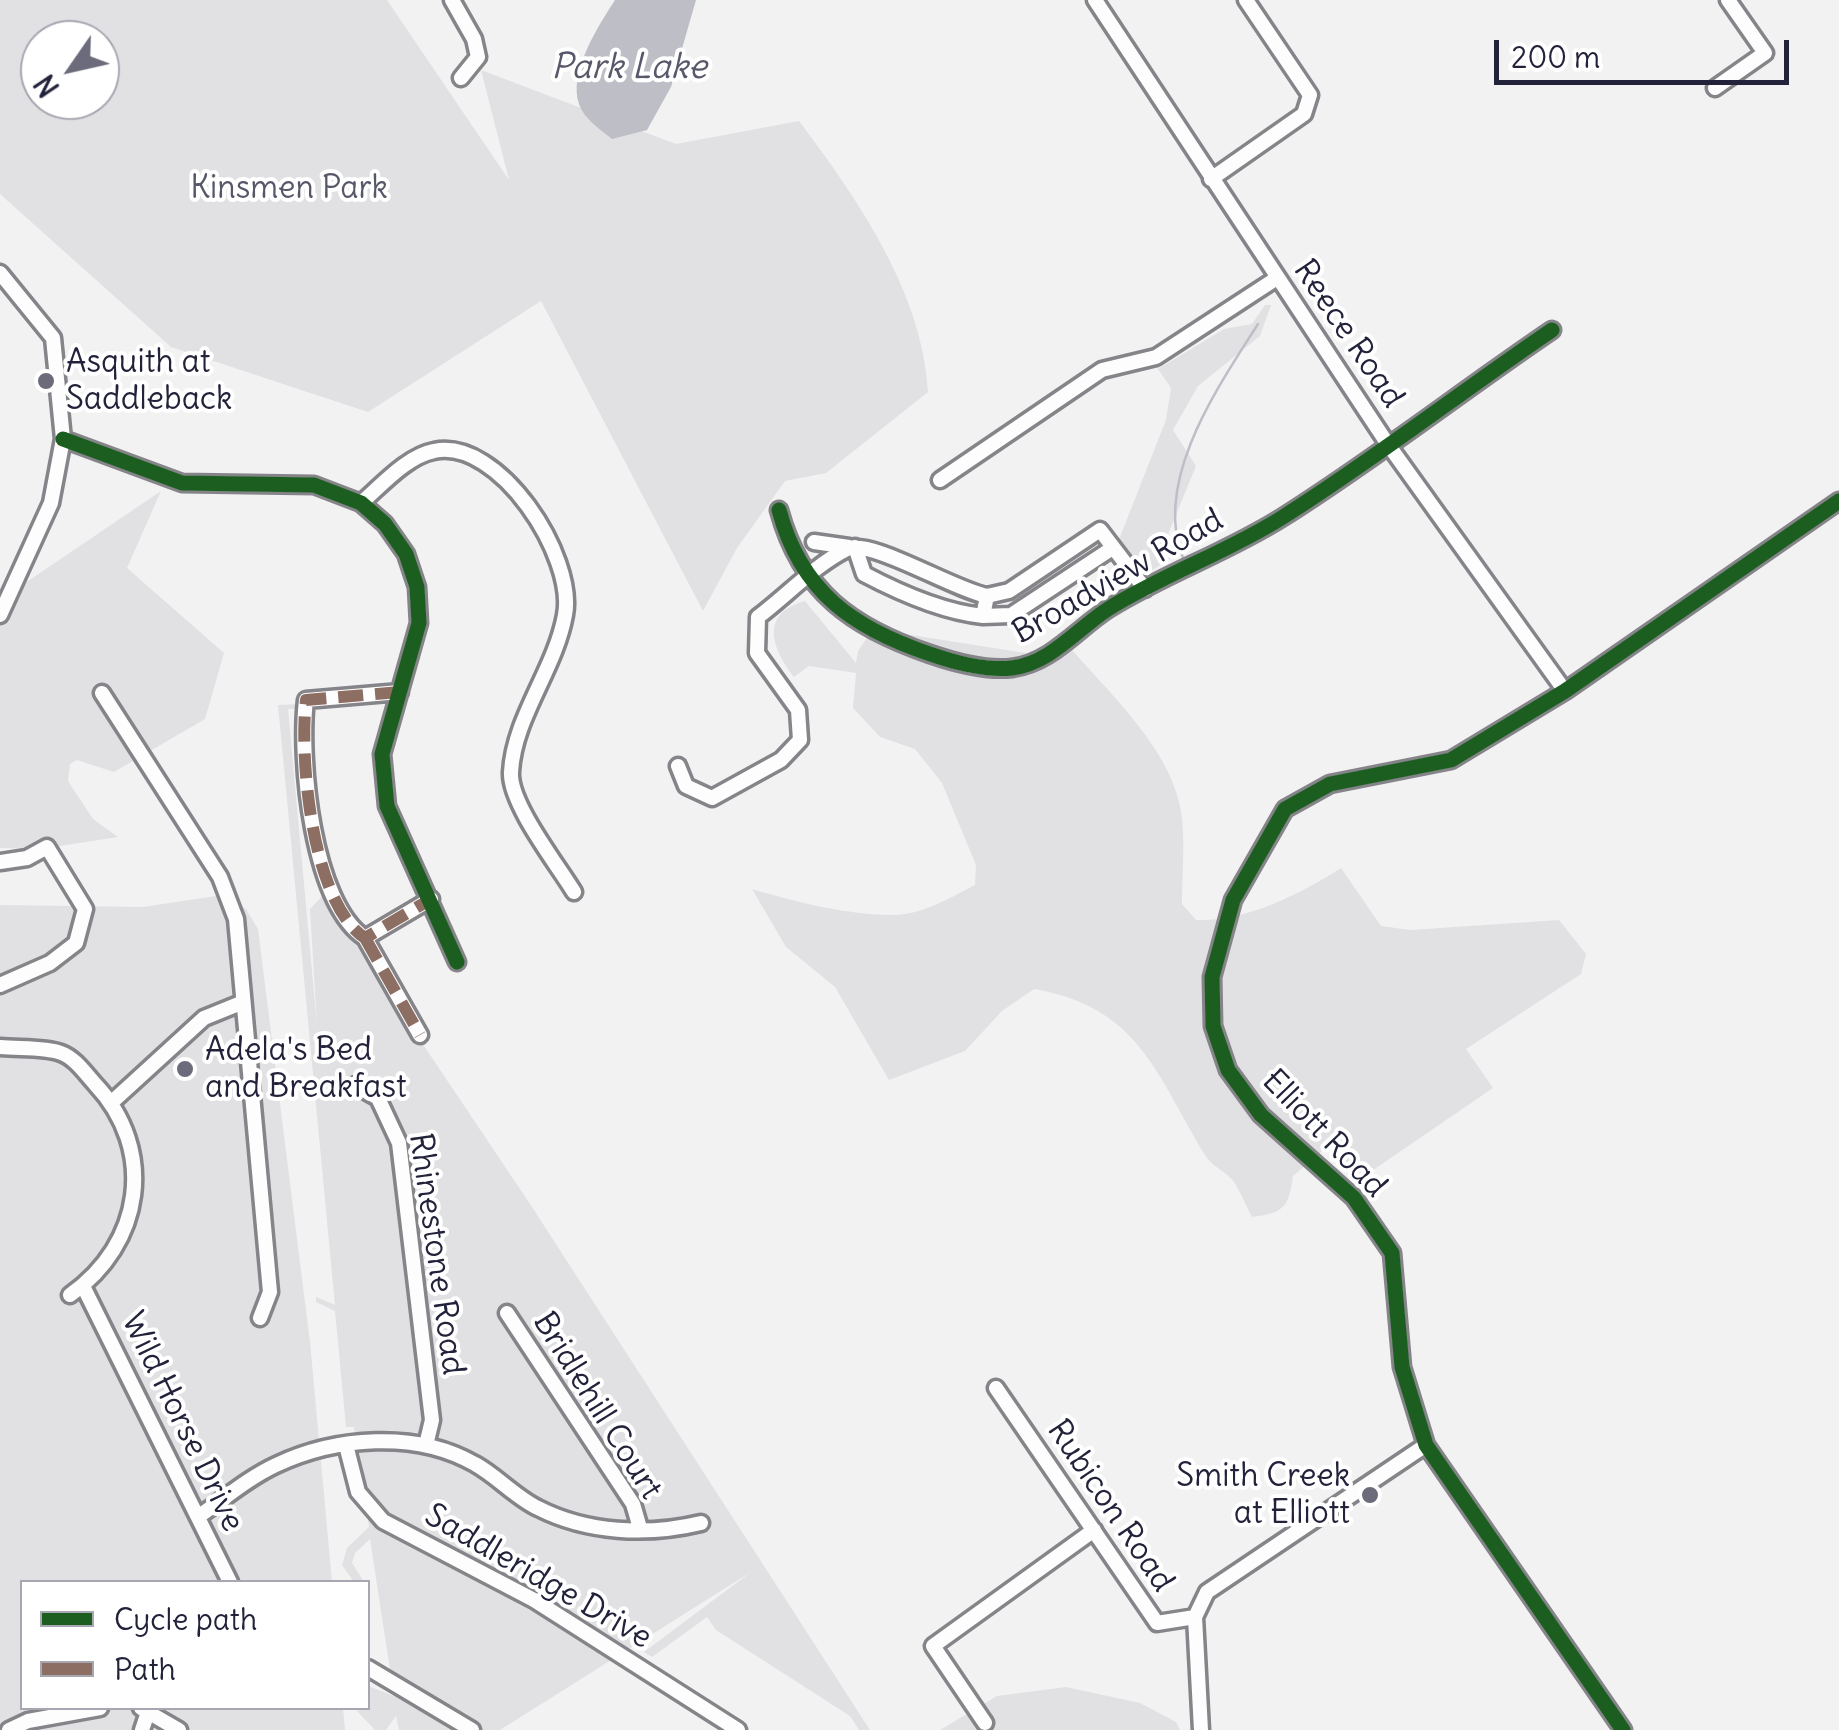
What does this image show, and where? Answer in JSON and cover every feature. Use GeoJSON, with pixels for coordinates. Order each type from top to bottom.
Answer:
{"type":"FeatureCollection","features":[{"type":"Feature","properties":{"kind":"street"},"geometry":{"type":"LineString","coordinates":[[452,0],[478,57],[462,78]]}},
{"type":"Feature","properties":{"kind":"street","name":"Reece Road"},"geometry":{"type":"LineString","coordinates":[[1095,0],[1387,443],[1565,691]]}},
{"type":"Feature","properties":{"kind":"street"},"geometry":{"type":"LineString","coordinates":[[1211,179],[1304,114],[1310,94],[1246,0]]}},
{"type":"Feature","properties":{"kind":"street"},"geometry":{"type":"LineString","coordinates":[[1715,88],[1765,53],[1728,0]]}},
{"type":"Feature","properties":{"kind":"street"},"geometry":{"type":"LineString","coordinates":[[0,273],[53,338],[63,439],[51,503],[0,615]]}},
{"type":"Feature","properties":{"kind":"street"},"geometry":{"type":"LineString","coordinates":[[940,480],[1102,370],[1156,356],[1277,278]]}},
{"type":"Feature","properties":{"kind":"street","name":"Broadview Road"},"geometry":{"type":"LineString","coordinates":[[779,510],[788,544],[810,578],[828,600],[876,636],[962,664],[1011,668],[1041,660],[1107,610],[1281,519],[1552,330]]}},
{"type":"Feature","properties":{"kind":"street"},"geometry":{"type":"LineString","coordinates":[[63,439],[182,483],[314,485],[361,503],[385,524],[406,554],[416,587],[419,623],[382,754],[387,806],[457,962]]}},
{"type":"Feature","properties":{"kind":"street"},"geometry":{"type":"LineString","coordinates":[[361,503],[411,462],[432,451],[461,449],[489,463],[549,535],[565,574],[566,614],[547,673],[516,739],[510,776],[515,796],[574,892]]}},
{"type":"Feature","properties":{"kind":"street","name":"Elliott Road"},"geometry":{"type":"LineString","coordinates":[[1622,1730],[1426,1444],[1402,1368],[1392,1253],[1354,1198],[1261,1115],[1228,1070],[1214,1026],[1212,978],[1233,900],[1285,809],[1330,784],[1451,760],[1565,691],[1839,501]]}},
{"type":"Feature","properties":{"kind":"street","name":"Broadview Road"},"geometry":{"type":"LineString","coordinates":[[1111,549],[1012,614],[984,616],[964,614],[864,574],[852,547],[868,548],[966,592],[987,596],[1009,591],[1100,530],[1145,589]]}},
{"type":"Feature","properties":{"kind":"street"},"geometry":{"type":"LineString","coordinates":[[814,542],[852,547]]}},
{"type":"Feature","properties":{"kind":"street"},"geometry":{"type":"LineString","coordinates":[[678,766],[686,786],[712,798],[780,760],[800,740],[798,710],[757,653],[758,617],[852,547]]}},
{"type":"Feature","properties":{"kind":"street","name":"Broadview Road"},"geometry":{"type":"LineString","coordinates":[[984,616],[987,596]]}},
{"type":"Feature","properties":{"kind":"street"},"geometry":{"type":"LineString","coordinates":[[102,692],[220,876],[236,920],[270,1292],[260,1318]]}},
{"type":"Feature","properties":{"kind":"street"},"geometry":{"type":"LineString","coordinates":[[400,692],[306,700],[309,786],[321,866],[333,903],[365,938],[420,1035]]}},
{"type":"Feature","properties":{"kind":"street"},"geometry":{"type":"LineString","coordinates":[[0,862],[27,858],[47,847],[85,909],[76,943],[50,963],[0,985]]}},
{"type":"Feature","properties":{"kind":"street"},"geometry":{"type":"LineString","coordinates":[[365,938],[431,899]]}},
{"type":"Feature","properties":{"kind":"street"},"geometry":{"type":"LineString","coordinates":[[0,1047],[60,1052],[112,1102],[204,1018],[241,1004]]}},
{"type":"Feature","properties":{"kind":"street","name":"Rhinestone Road"},"geometry":{"type":"LineString","coordinates":[[354,1085],[378,1098],[399,1143],[432,1420],[426,1445]]}},
{"type":"Feature","properties":{"kind":"street","name":"Wild Horse Drive"},"geometry":{"type":"LineString","coordinates":[[112,1102],[131,1145],[136,1193],[108,1264],[77,1291],[199,1516],[229,1580]]}},
{"type":"Feature","properties":{"kind":"street","name":"Bridlehill Court"},"geometry":{"type":"LineString","coordinates":[[507,1313],[634,1504],[640,1528]]}},
{"type":"Feature","properties":{"kind":"street","name":"Rubicon Road"},"geometry":{"type":"LineString","coordinates":[[996,1388],[1157,1623],[1195,1617]]}},
{"type":"Feature","properties":{"kind":"street"},"geometry":{"type":"LineString","coordinates":[[1201,1730],[1195,1617],[1207,1592],[1426,1444]]}},
{"type":"Feature","properties":{"kind":"street"},"geometry":{"type":"LineString","coordinates":[[199,1516],[273,1466],[310,1450],[346,1445],[426,1445],[474,1463],[535,1507],[588,1528],[670,1530],[701,1523]]}},
{"type":"Feature","properties":{"kind":"street","name":"Saddleridge Drive"},"geometry":{"type":"LineString","coordinates":[[346,1445],[358,1492],[383,1521],[534,1600],[738,1730]]}},
{"type":"Feature","properties":{"kind":"street"},"geometry":{"type":"LineString","coordinates":[[985,1723],[933,1646],[1094,1530]]}},
{"type":"Feature","properties":{"kind":"street"},"geometry":{"type":"LineString","coordinates":[[370,1669],[472,1730]]}},
{"type":"Feature","properties":{"kind":"street"},"geometry":{"type":"LineString","coordinates":[[9,1730],[28,1721],[89,1710]]}},
{"type":"Feature","properties":{"kind":"street"},"geometry":{"type":"LineString","coordinates":[[148,1710],[180,1730]]}},
{"type":"Feature","properties":{"kind":"green space","name":"Kinsmen Park"},"geometry":{"type":"Polygon","coordinates":[[[0,0],[387,0],[509,180],[481,70],[676,144],[799,121],[864,214],[900,283],[914,319],[928,392],[826,473],[785,481],[737,548],[703,611],[541,301],[368,412],[171,347],[0,194],[0,0]]]}},
{"type":"Feature","properties":{"kind":"green space"},"geometry":{"type":"Polygon","coordinates":[[[1265,305],[1271,305],[1260,336],[1198,386],[1173,430],[1196,466],[1164,544],[1170,559],[1132,583],[1116,547],[1166,420],[1171,388],[1158,369],[1224,329],[1252,324],[1265,305]]]}},
{"type":"Feature","properties":{"kind":"green space"},"geometry":{"type":"Polygon","coordinates":[[[161,491],[127,568],[224,653],[205,719],[114,772],[77,760],[70,764],[68,781],[93,819],[118,837],[40,849],[0,848],[0,600],[161,491]]]}},
{"type":"Feature","properties":{"kind":"green space"},"geometry":{"type":"Polygon","coordinates":[[[805,601],[856,663],[858,651],[873,629],[1032,654],[1072,650],[1123,706],[1167,771],[1182,818],[1182,904],[1196,920],[1253,911],[1341,868],[1381,926],[1410,930],[1559,920],[1586,954],[1581,974],[1466,1049],[1493,1088],[1360,1179],[1328,1146],[1293,1176],[1283,1207],[1252,1217],[1234,1182],[1208,1159],[1140,1048],[1098,1011],[1069,998],[1034,989],[1002,1011],[965,1051],[889,1080],[835,987],[786,947],[752,889],[840,910],[904,914],[935,905],[975,885],[976,865],[942,783],[915,749],[880,737],[853,708],[856,673],[809,666],[794,677],[787,667],[776,645],[775,624],[790,607],[805,601]]]}},
{"type":"Feature","properties":{"kind":"green space"},"geometry":{"type":"Polygon","coordinates":[[[385,700],[383,704],[288,709],[317,1026],[310,909],[323,895],[532,1207],[870,1730],[859,1730],[850,1716],[716,1630],[707,1617],[652,1657],[644,1652],[751,1572],[500,1730],[399,1730],[396,1716],[386,1730],[375,1730],[357,1711],[370,1710],[370,1687],[394,1696],[370,1539],[355,1553],[352,1563],[363,1580],[353,1580],[342,1565],[347,1548],[369,1527],[354,1427],[346,1427],[335,1311],[316,1302],[316,1297],[335,1305],[278,705],[385,700]]]}},
{"type":"Feature","properties":{"kind":"green space"},"geometry":{"type":"Polygon","coordinates":[[[216,896],[246,909],[258,929],[310,1342],[332,1580],[20,1580],[20,1710],[343,1710],[345,1730],[0,1730],[0,905],[143,907],[216,896]]]}},
{"type":"Feature","properties":{"kind":"green space"},"geometry":{"type":"Polygon","coordinates":[[[1066,1687],[1140,1703],[1176,1722],[1180,1730],[940,1730],[997,1696],[1066,1687]]]}},
{"type":"Feature","properties":{"kind":"water","name":"Park Lake"},"geometry":{"type":"Polygon","coordinates":[[[615,0],[696,0],[671,87],[647,130],[612,139],[585,114],[577,91],[587,49],[615,0]]]}},
{"type":"Feature","properties":{"kind":"waterway"},"geometry":{"type":"LineString","coordinates":[[1183,558],[1176,528],[1176,498],[1183,467],[1209,405],[1258,324]]}},
{"type":"Feature","properties":{"kind":"marked path"},"geometry":{"type":"LineString","coordinates":[[400,692],[306,700],[305,757],[313,828],[332,894],[347,920],[365,938],[431,899]]}},
{"type":"Feature","properties":{"kind":"marked path"},"geometry":{"type":"LineString","coordinates":[[365,938],[420,1035]]}},
{"type":"Feature","properties":{"kind":"cycle path"},"geometry":{"type":"LineString","coordinates":[[779,510],[789,539],[816,585],[854,619],[902,644],[960,663],[1002,669],[1026,665],[1051,652],[1129,596],[1283,517],[1552,330]]}},
{"type":"Feature","properties":{"kind":"cycle path"},"geometry":{"type":"LineString","coordinates":[[63,439],[182,483],[314,485],[361,503],[385,524],[406,554],[417,587],[419,623],[382,754],[387,806],[457,962]]}},
{"type":"Feature","properties":{"kind":"cycle path"},"geometry":{"type":"LineString","coordinates":[[1623,1730],[1426,1445],[1402,1367],[1392,1253],[1354,1198],[1261,1115],[1228,1070],[1213,1026],[1212,977],[1233,900],[1285,809],[1330,784],[1451,760],[1565,691],[1839,501]]}},
{"type":"Feature","properties":{"kind":"place","name":"Asquith at Saddleback"},"geometry":{"type":"Point","coordinates":[46,381]}},
{"type":"Feature","properties":{"kind":"place","name":"Adela's Bed and Breakfast"},"geometry":{"type":"Point","coordinates":[185,1069]}},
{"type":"Feature","properties":{"kind":"place","name":"Smith Creek at Elliott"},"geometry":{"type":"Point","coordinates":[1370,1495]}}]}
